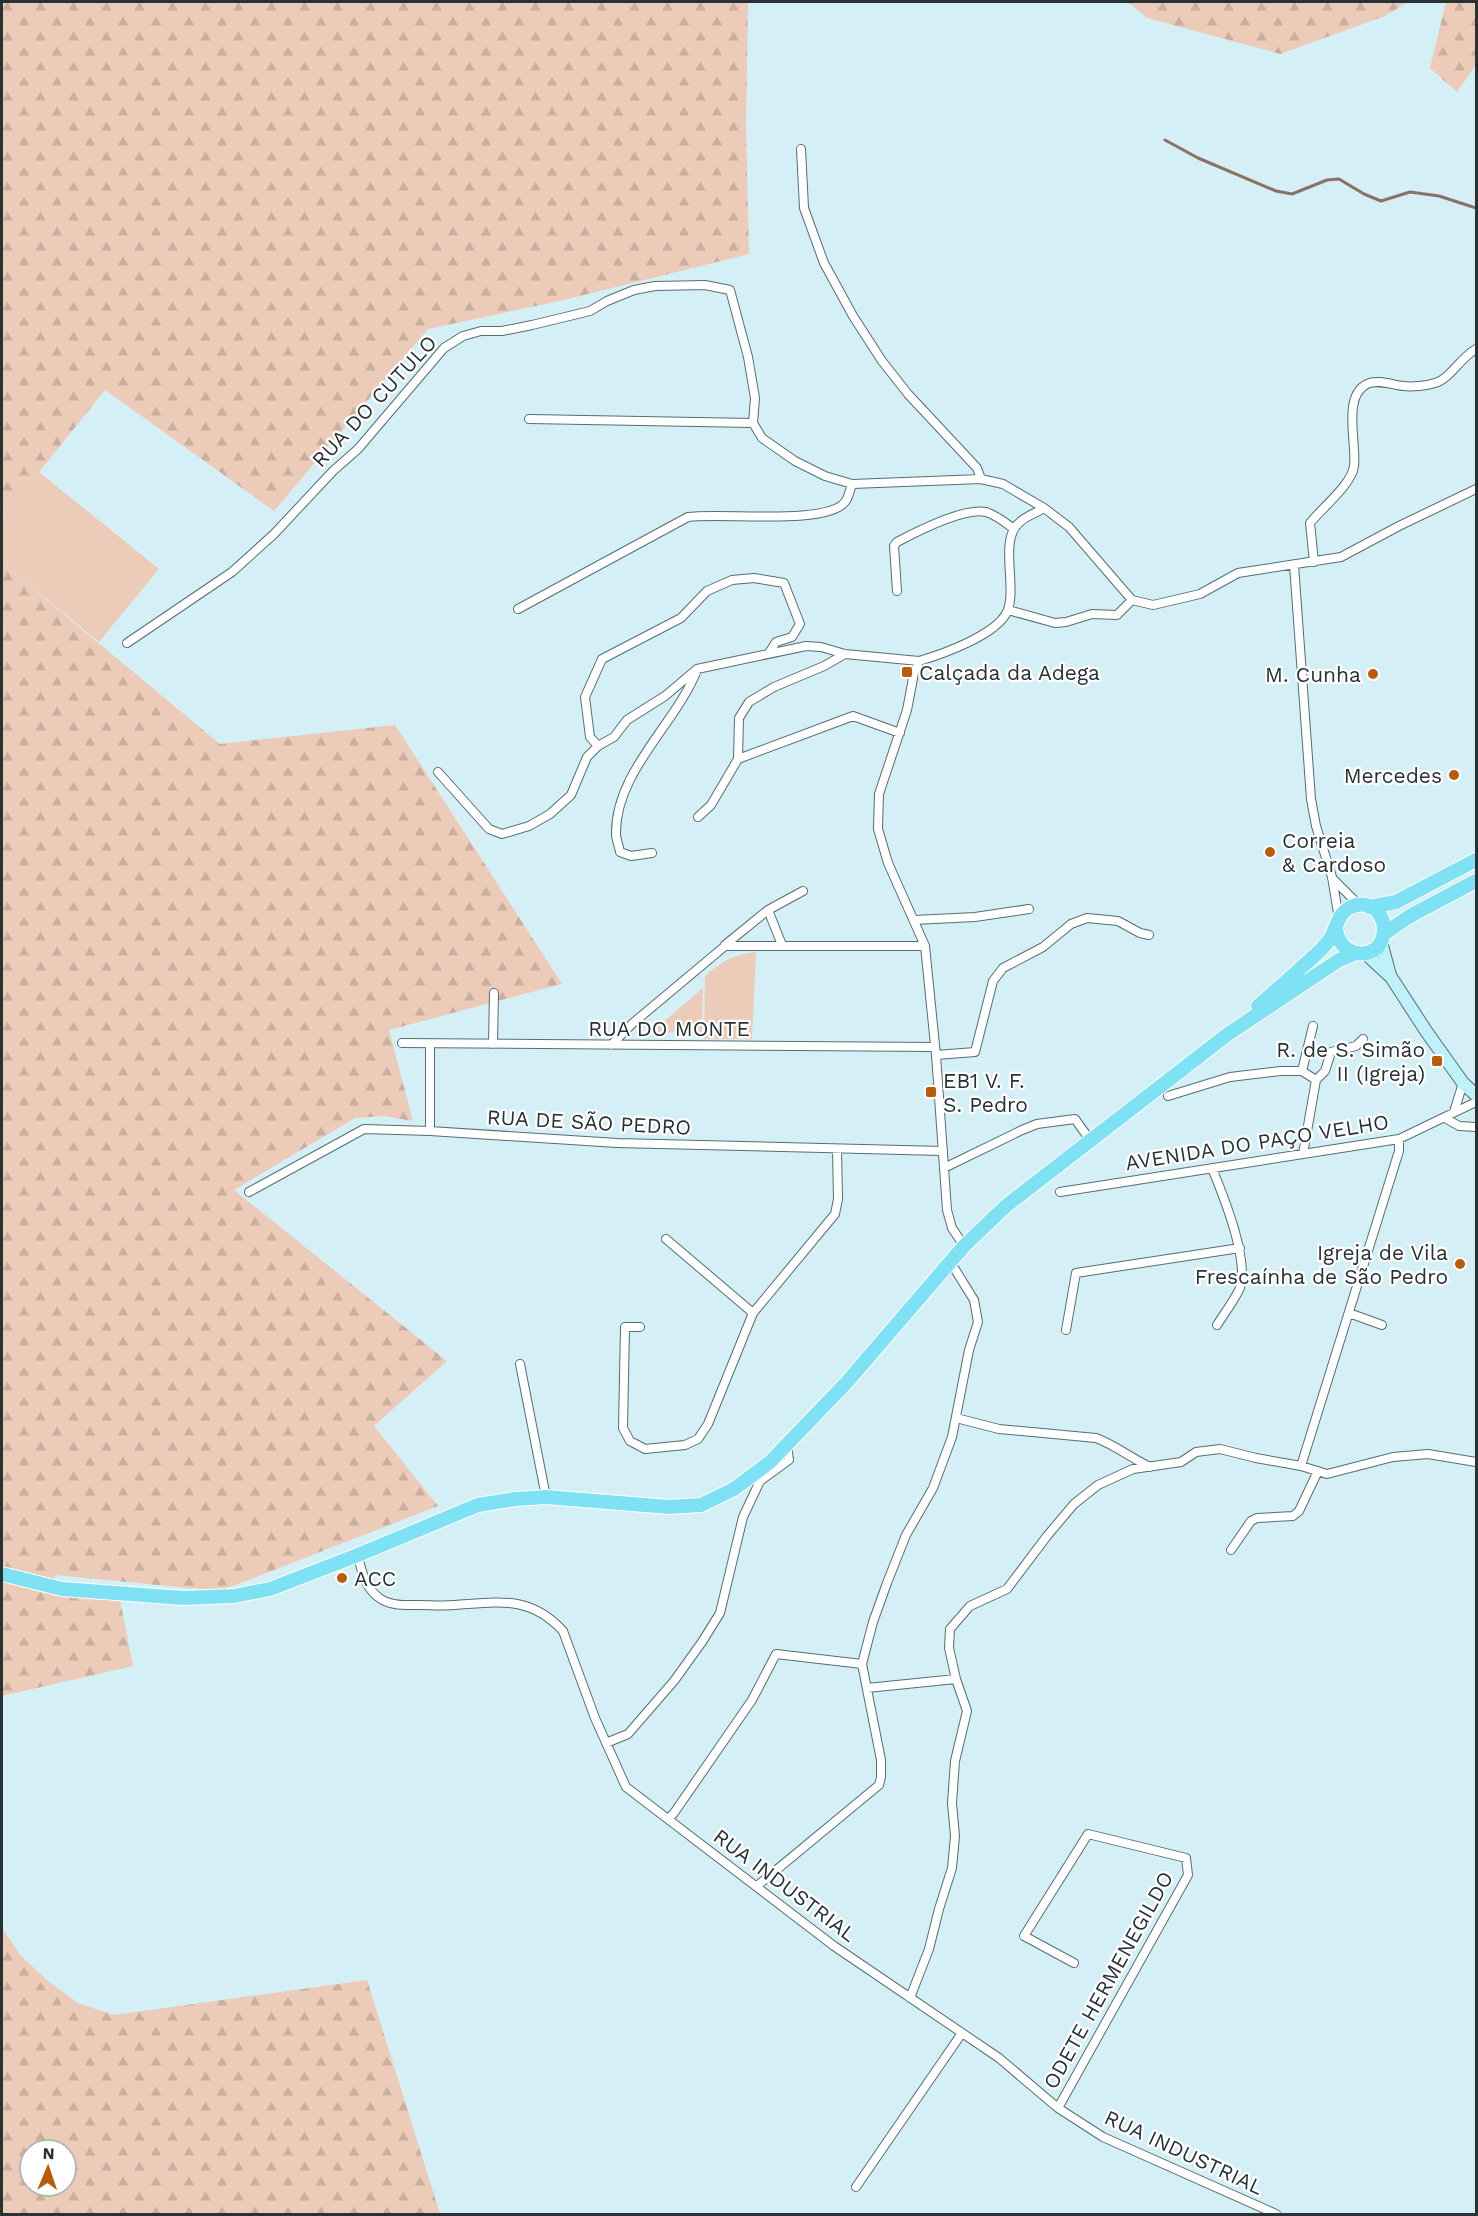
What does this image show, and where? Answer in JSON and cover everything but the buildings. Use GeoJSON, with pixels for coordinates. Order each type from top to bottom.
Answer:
{"type":"FeatureCollection","features":[{"type":"Feature","properties":{"kind":"main road"},"geometry":{"type":"LineString","coordinates":[[1228,1034],[1326,945],[1346,910],[1396,902],[1476,860]]}},
{"type":"Feature","properties":{"kind":"main road"},"geometry":{"type":"LineString","coordinates":[[2,1574],[62,1589],[82,1591],[183,1598],[234,1596],[270,1589],[358,1556],[478,1505],[546,1497],[669,1507],[701,1505],[734,1489],[770,1462],[847,1382],[964,1246],[1007,1205],[1228,1034],[1339,960],[1377,948],[1383,938],[1410,916],[1476,881]]}},
{"type":"Feature","properties":{"kind":"main road"},"geometry":{"type":"LineString","coordinates":[[1364,906],[1382,917],[1390,977]]}},
{"type":"Feature","properties":{"kind":"main road"},"geometry":{"type":"LineString","coordinates":[[1338,924],[1342,945],[1360,953],[1390,977],[1463,1083],[1476,1095]]}},
{"type":"Feature","properties":{"kind":"street"},"geometry":{"type":"LineString","coordinates":[[801,149],[804,208],[829,272],[853,316],[882,361],[908,394],[977,468],[981,479]]}},
{"type":"Feature","properties":{"kind":"street","name":"RUA DO CUTULO"},"geometry":{"type":"LineString","coordinates":[[127,643],[232,572],[274,534],[333,471],[358,449],[444,348],[463,336],[480,331],[502,331],[590,311],[633,290],[678,285],[705,285],[730,290],[748,357],[755,398],[753,423]]}},
{"type":"Feature","properties":{"kind":"street"},"geometry":{"type":"LineString","coordinates":[[1314,562],[1310,523],[1344,486],[1354,468],[1352,404],[1357,392],[1367,384],[1380,382],[1406,387],[1436,383],[1448,376],[1466,355],[1476,349]]}},
{"type":"Feature","properties":{"kind":"street"},"geometry":{"type":"LineString","coordinates":[[529,420],[753,423],[762,438],[795,461],[825,476],[852,484],[981,479],[1003,484],[1044,508],[1068,527],[1132,600],[1153,604],[1200,594],[1238,573],[1341,557],[1476,489]]}},
{"type":"Feature","properties":{"kind":"street"},"geometry":{"type":"LineString","coordinates":[[518,609],[688,517],[704,514],[750,517],[829,511],[845,502],[852,484]]}},
{"type":"Feature","properties":{"kind":"street"},"geometry":{"type":"LineString","coordinates":[[438,772],[489,829],[502,834],[529,826],[550,814],[571,795],[587,757],[598,746],[614,737],[627,720],[664,696],[697,669],[806,646],[821,647],[845,654],[919,661],[949,652],[975,639],[1002,619],[1008,610],[1010,537],[1018,523],[1044,508]]}},
{"type":"Feature","properties":{"kind":"street"},"geometry":{"type":"LineString","coordinates":[[897,591],[894,546],[897,542],[938,521],[982,512],[997,517],[1014,529]]}},
{"type":"Feature","properties":{"kind":"street"},"geometry":{"type":"LineString","coordinates":[[1294,565],[1311,799],[1319,836],[1332,877],[1338,924]]}},
{"type":"Feature","properties":{"kind":"street"},"geometry":{"type":"LineString","coordinates":[[598,746],[590,737],[585,697],[602,659],[681,618],[707,591],[732,580],[754,578],[784,583],[800,624],[792,637],[776,642],[769,653]]}},
{"type":"Feature","properties":{"kind":"street"},"geometry":{"type":"LineString","coordinates":[[1008,610],[1055,623],[1092,614],[1117,615],[1132,600]]}},
{"type":"Feature","properties":{"kind":"street"},"geometry":{"type":"LineString","coordinates":[[698,817],[711,805],[738,759],[739,718],[749,702],[774,687],[824,666],[845,654]]}},
{"type":"Feature","properties":{"kind":"street"},"geometry":{"type":"LineString","coordinates":[[919,661],[900,733],[879,794],[879,829],[888,864],[925,946],[946,1210],[952,1228],[964,1246]]}},
{"type":"Feature","properties":{"kind":"street"},"geometry":{"type":"LineString","coordinates":[[652,853],[631,856],[620,852],[616,834],[622,797],[652,741],[689,691],[697,669]]}},
{"type":"Feature","properties":{"kind":"street"},"geometry":{"type":"LineString","coordinates":[[738,759],[853,716],[900,733]]}},
{"type":"Feature","properties":{"kind":"street"},"geometry":{"type":"LineString","coordinates":[[1332,877],[1364,906]]}},
{"type":"Feature","properties":{"kind":"street"},"geometry":{"type":"LineString","coordinates":[[611,1045],[633,1023],[768,910],[803,891]]}},
{"type":"Feature","properties":{"kind":"street"},"geometry":{"type":"LineString","coordinates":[[914,920],[975,917],[1029,909]]}},
{"type":"Feature","properties":{"kind":"street"},"geometry":{"type":"LineString","coordinates":[[768,910],[782,945]]}},
{"type":"Feature","properties":{"kind":"street","name":"RUA DO MONTE"},"geometry":{"type":"LineString","coordinates":[[402,1043],[975,1052],[993,981],[1003,968],[1043,947],[1071,924],[1087,918],[1118,921],[1140,933],[1149,935]]}},
{"type":"Feature","properties":{"kind":"street"},"geometry":{"type":"LineString","coordinates":[[725,946],[925,946]]}},
{"type":"Feature","properties":{"kind":"street"},"geometry":{"type":"LineString","coordinates":[[493,1044],[494,993]]}},
{"type":"Feature","properties":{"kind":"street"},"geometry":{"type":"LineString","coordinates":[[1302,1071],[1313,1026]]}},
{"type":"Feature","properties":{"kind":"street"},"geometry":{"type":"LineString","coordinates":[[1303,1154],[1316,1080],[1325,1071],[1331,1052],[1356,1046],[1363,1040]]}},
{"type":"Feature","properties":{"kind":"street"},"geometry":{"type":"LineString","coordinates":[[430,1044],[430,1131]]}},
{"type":"Feature","properties":{"kind":"street"},"geometry":{"type":"LineString","coordinates":[[1168,1096],[1230,1077],[1302,1071],[1316,1080]]}},
{"type":"Feature","properties":{"kind":"street"},"geometry":{"type":"LineString","coordinates":[[1454,1112],[1463,1083]]}},
{"type":"Feature","properties":{"kind":"street","name":"AVENIDA DO PAÇO VELHO"},"geometry":{"type":"LineString","coordinates":[[1060,1191],[1399,1139],[1476,1102]]}},
{"type":"Feature","properties":{"kind":"street"},"geometry":{"type":"LineString","coordinates":[[1445,1118],[1459,1126],[1476,1127]]}},
{"type":"Feature","properties":{"kind":"street"},"geometry":{"type":"LineString","coordinates":[[944,1168],[1037,1124],[1075,1119],[1090,1140]]}},
{"type":"Feature","properties":{"kind":"street","name":"RUA DE SÃO PEDRO"},"geometry":{"type":"LineString","coordinates":[[249,1192],[364,1129],[617,1143],[943,1151]]}},
{"type":"Feature","properties":{"kind":"street"},"geometry":{"type":"LineString","coordinates":[[1300,1466],[1400,1151],[1399,1139]]}},
{"type":"Feature","properties":{"kind":"street"},"geometry":{"type":"LineString","coordinates":[[640,1327],[625,1327],[623,1428],[630,1441],[645,1449],[685,1445],[698,1439],[708,1424],[753,1313],[835,1214],[838,1199],[837,1149]]}},
{"type":"Feature","properties":{"kind":"street"},"geometry":{"type":"LineString","coordinates":[[1212,1168],[1240,1248],[1242,1263],[1240,1288],[1216,1325]]}},
{"type":"Feature","properties":{"kind":"street"},"geometry":{"type":"LineString","coordinates":[[666,1239],[753,1313]]}},
{"type":"Feature","properties":{"kind":"street"},"geometry":{"type":"LineString","coordinates":[[1066,1330],[1076,1274],[1240,1248]]}},
{"type":"Feature","properties":{"kind":"street"},"geometry":{"type":"LineString","coordinates":[[757,1886],[879,1785],[881,1760],[862,1664],[873,1622],[906,1535],[933,1488],[952,1437],[969,1350],[978,1322],[974,1300],[951,1263]]}},
{"type":"Feature","properties":{"kind":"street"},"geometry":{"type":"LineString","coordinates":[[1349,1313],[1382,1324]]}},
{"type":"Feature","properties":{"kind":"street"},"geometry":{"type":"LineString","coordinates":[[520,1364],[546,1497]]}},
{"type":"Feature","properties":{"kind":"street"},"geometry":{"type":"LineString","coordinates":[[956,1418],[999,1429],[1096,1438],[1150,1467]]}},
{"type":"Feature","properties":{"kind":"street"},"geometry":{"type":"LineString","coordinates":[[606,1743],[628,1734],[651,1709],[674,1681],[714,1623],[720,1613],[743,1517],[760,1481],[789,1460],[787,1445]]}},
{"type":"Feature","properties":{"kind":"street"},"geometry":{"type":"LineString","coordinates":[[910,1998],[929,1949],[952,1868],[956,1836],[952,1803],[956,1761],[967,1711],[949,1648],[950,1629],[970,1606],[1006,1588],[1047,1536],[1082,1498],[1098,1485],[1133,1469],[1181,1462],[1196,1452],[1220,1449],[1327,1474],[1393,1457],[1428,1454],[1476,1462]]}},
{"type":"Feature","properties":{"kind":"street"},"geometry":{"type":"LineString","coordinates":[[1231,1550],[1251,1521],[1257,1518],[1293,1516],[1299,1511],[1318,1471]]}},
{"type":"Feature","properties":{"kind":"street","name":"RUA INDUSTRIAL"},"geometry":{"type":"LineString","coordinates":[[358,1556],[363,1576],[377,1596],[395,1605],[511,1602],[534,1610],[557,1625],[563,1631],[595,1718],[626,1787],[834,1946],[999,2058],[1058,2108],[1103,2137],[1276,2214]]}},
{"type":"Feature","properties":{"kind":"street"},"geometry":{"type":"LineString","coordinates":[[668,1819],[752,1700],[776,1654],[862,1664]]}},
{"type":"Feature","properties":{"kind":"street"},"geometry":{"type":"LineString","coordinates":[[867,1688],[956,1679]]}},
{"type":"Feature","properties":{"kind":"street","name":"ODETE HERMENEGILDO"},"geometry":{"type":"LineString","coordinates":[[1058,2108],[1188,1875],[1186,1858],[1088,1834],[1024,1936],[1074,1963]]}},
{"type":"Feature","properties":{"kind":"street"},"geometry":{"type":"LineString","coordinates":[[856,2187],[962,2033]]}},
{"type":"Feature","properties":{"kind":"green space"},"geometry":{"type":"Polygon","coordinates":[[[2,2],[748,2],[746,126],[749,254],[568,299],[428,329],[274,511],[105,390],[2,518],[2,2]]]}},
{"type":"Feature","properties":{"kind":"green space"},"geometry":{"type":"Polygon","coordinates":[[[1128,2],[1408,2],[1385,16],[1280,54],[1147,18],[1128,2]]]}},
{"type":"Feature","properties":{"kind":"green space"},"geometry":{"type":"Polygon","coordinates":[[[1446,2],[1476,2],[1476,65],[1457,92],[1430,68],[1446,2]]]}},
{"type":"Feature","properties":{"kind":"green space"},"geometry":{"type":"Polygon","coordinates":[[[39,472],[159,569],[99,642],[2,563],[2,518],[39,472]]]}},
{"type":"Feature","properties":{"kind":"green space"},"geometry":{"type":"Polygon","coordinates":[[[2,563],[220,744],[395,725],[562,984],[389,1030],[413,1121],[384,1116],[355,1118],[234,1190],[447,1361],[374,1426],[438,1506],[220,1591],[55,1575],[52,1594],[120,1600],[133,1666],[2,1696],[2,563]]]}},
{"type":"Feature","properties":{"kind":"green space"},"geometry":{"type":"Polygon","coordinates":[[[756,952],[752,1039],[704,1039],[705,976],[728,960],[756,952]]]}},
{"type":"Feature","properties":{"kind":"green space"},"geometry":{"type":"Polygon","coordinates":[[[703,988],[702,1033],[651,1032],[655,1029],[703,988]]]}},
{"type":"Feature","properties":{"kind":"green space"},"geometry":{"type":"Polygon","coordinates":[[[2,1928],[21,1956],[48,1981],[78,2003],[114,2015],[367,1980],[440,2214],[2,2214],[2,1928]]]}},
{"type":"Feature","properties":{"kind":"waterway"},"geometry":{"type":"LineString","coordinates":[[1165,140],[1198,158],[1276,191],[1292,194],[1327,180],[1339,179],[1381,201],[1410,192],[1439,196],[1476,208]]}},
{"type":"Feature","properties":{"kind":"place","name":"Calçada da Adega"},"geometry":{"type":"Point","coordinates":[907,672]}},
{"type":"Feature","properties":{"kind":"place","name":"M. Cunha"},"geometry":{"type":"Point","coordinates":[1373,674]}},
{"type":"Feature","properties":{"kind":"place","name":"Mercedes"},"geometry":{"type":"Point","coordinates":[1454,775]}},
{"type":"Feature","properties":{"kind":"place","name":"Correia & Cardoso"},"geometry":{"type":"Point","coordinates":[1270,852]}},
{"type":"Feature","properties":{"kind":"place","name":"R. de S. Simão II (Igreja)"},"geometry":{"type":"Point","coordinates":[1437,1061]}},
{"type":"Feature","properties":{"kind":"place","name":"EB1 V. F. S. Pedro"},"geometry":{"type":"Point","coordinates":[931,1092]}},
{"type":"Feature","properties":{"kind":"place","name":"Igreja de Vila Frescaínha de São Pedro"},"geometry":{"type":"Point","coordinates":[1460,1264]}},
{"type":"Feature","properties":{"kind":"place","name":"ACC"},"geometry":{"type":"Point","coordinates":[342,1578]}}]}
